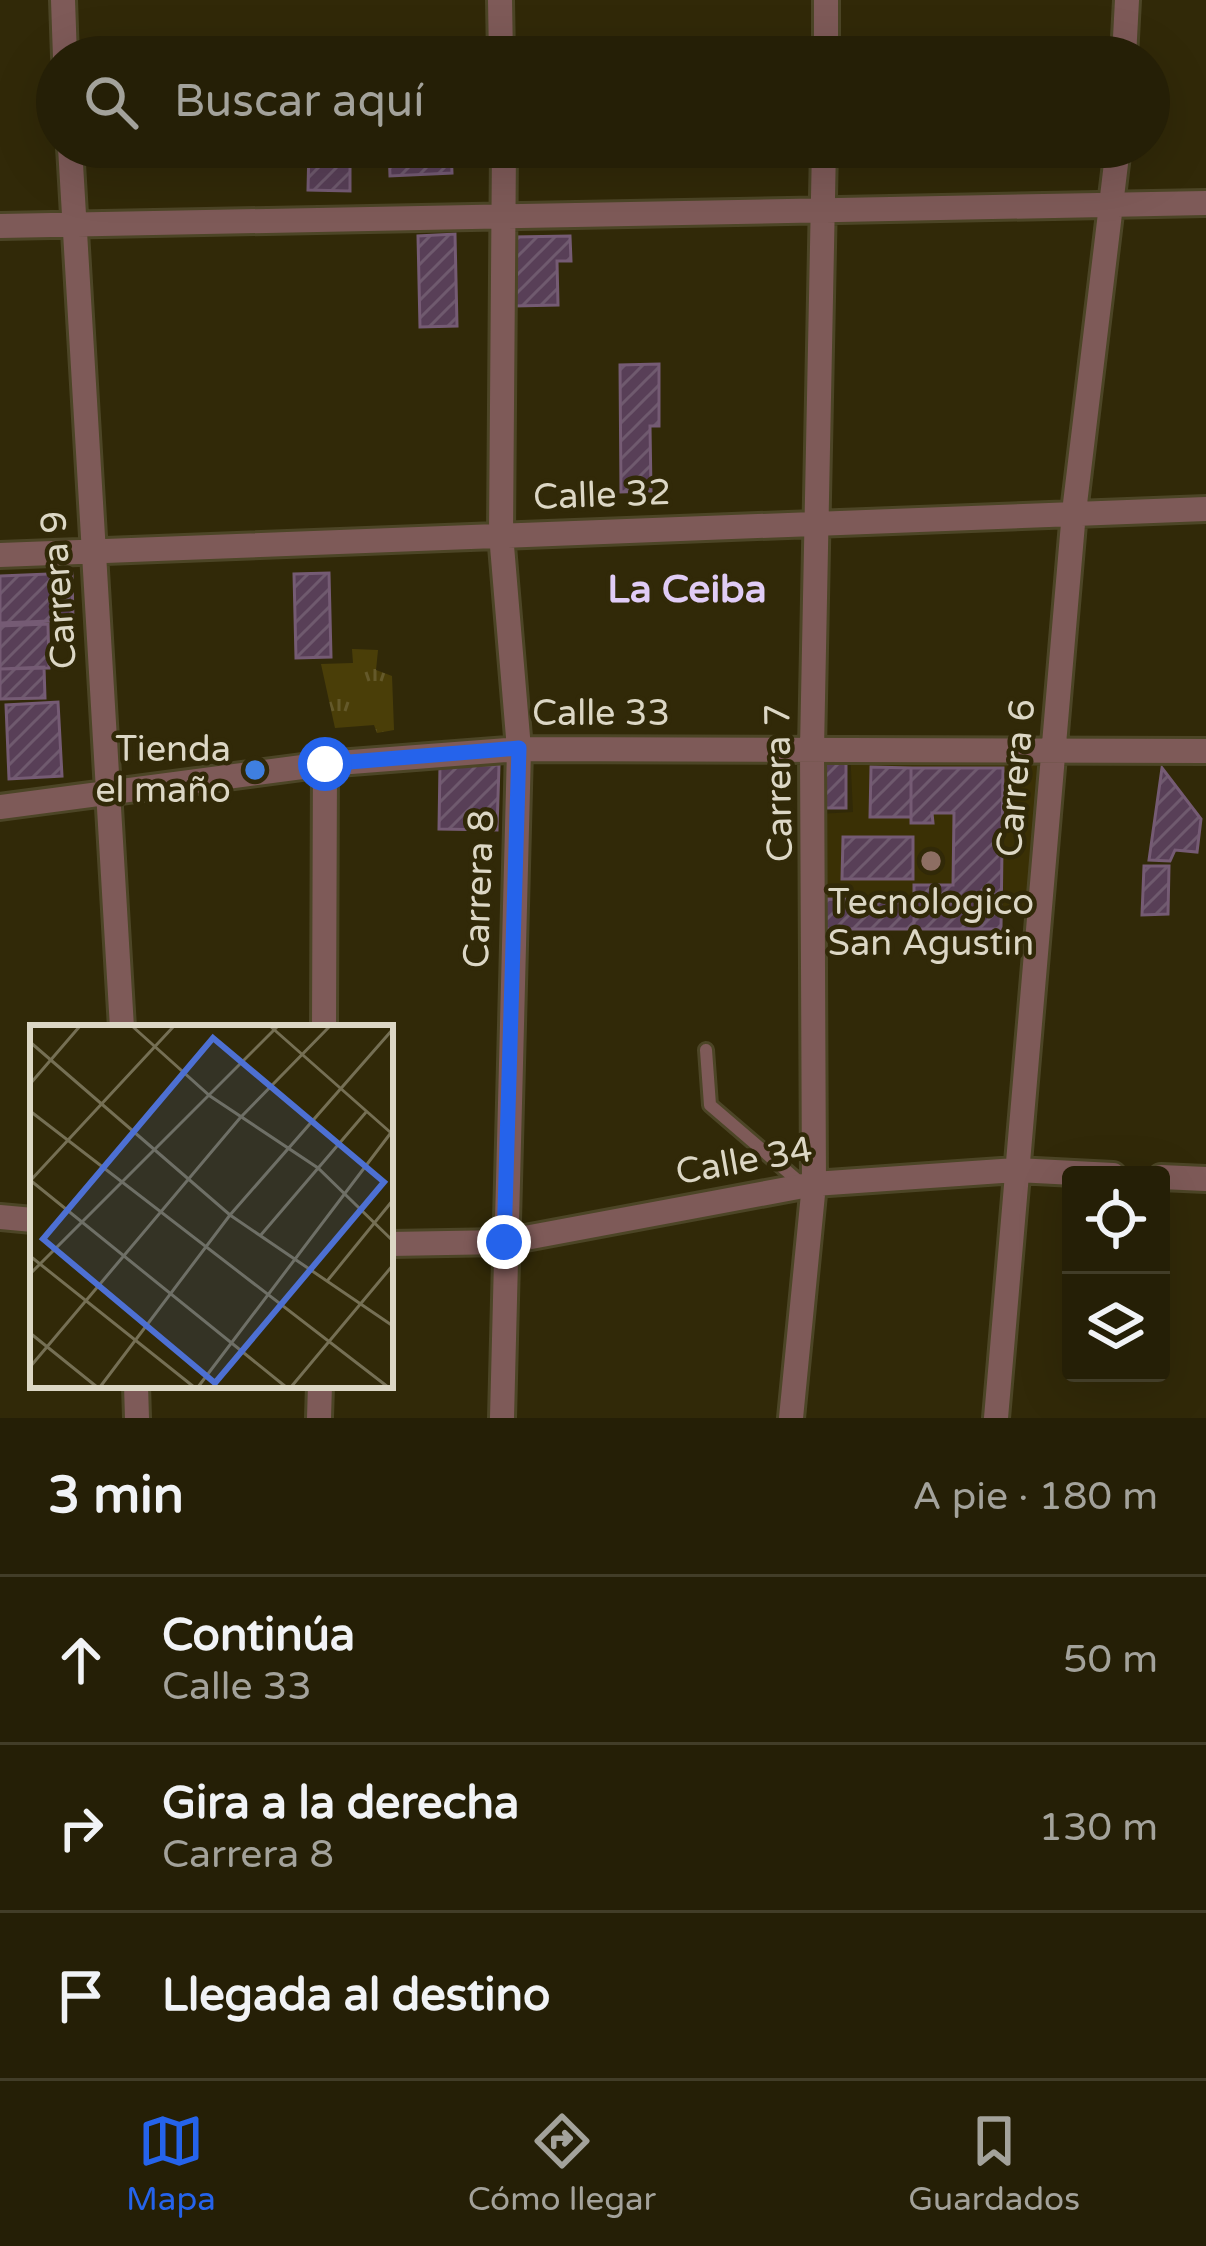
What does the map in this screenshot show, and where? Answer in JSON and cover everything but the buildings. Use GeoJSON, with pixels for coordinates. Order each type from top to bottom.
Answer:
{"type":"FeatureCollection","features":[{"type":"Feature","properties":{"kind":"street"},"geometry":{"type":"LineString","coordinates":[[63,0],[64,36]]}},
{"type":"Feature","properties":{"kind":"street"},"geometry":{"type":"LineString","coordinates":[[500,0],[501,36]]}},
{"type":"Feature","properties":{"kind":"street"},"geometry":{"type":"LineString","coordinates":[[826,0],[826,36]]}},
{"type":"Feature","properties":{"kind":"street"},"geometry":{"type":"LineString","coordinates":[[1125,36],[1127,0]]}},
{"type":"Feature","properties":{"kind":"street","name":"Carrera 9"},"geometry":{"type":"LineString","coordinates":[[71,168],[122,1025]]}},
{"type":"Feature","properties":{"kind":"street","name":"Carrera 8"},"geometry":{"type":"LineString","coordinates":[[502,1418],[519,748],[501,533],[505,168]]}},
{"type":"Feature","properties":{"kind":"street","name":"Carrera 7"},"geometry":{"type":"LineString","coordinates":[[791,1418],[808,1184],[824,168]]}},
{"type":"Feature","properties":{"kind":"street","name":"Carrera 6"},"geometry":{"type":"LineString","coordinates":[[996,1418],[1074,512],[1117,168]]}},
{"type":"Feature","properties":{"kind":"street"},"geometry":{"type":"LineString","coordinates":[[0,226],[1206,202]]}},
{"type":"Feature","properties":{"kind":"street","name":"Calle 32"},"geometry":{"type":"LineString","coordinates":[[0,555],[1206,509]]}},
{"type":"Feature","properties":{"kind":"street","name":"Calle 33"},"geometry":{"type":"LineString","coordinates":[[0,808],[325,764],[519,748],[1206,751]]}},
{"type":"Feature","properties":{"kind":"street"},"geometry":{"type":"LineString","coordinates":[[324,1025],[325,764]]}},
{"type":"Feature","properties":{"kind":"street","name":"Calle 34"},"geometry":{"type":"LineString","coordinates":[[393,1244],[504,1242],[808,1184],[1016,1170],[1062,1172]]}},
{"type":"Feature","properties":{"kind":"street"},"geometry":{"type":"LineString","coordinates":[[1170,1177],[1206,1179]]}},
{"type":"Feature","properties":{"kind":"street"},"geometry":{"type":"LineString","coordinates":[[0,1217],[30,1220]]}},
{"type":"Feature","properties":{"kind":"street"},"geometry":{"type":"LineString","coordinates":[[319,1418],[320,1388]]}},
{"type":"Feature","properties":{"kind":"lane"},"geometry":{"type":"LineString","coordinates":[[706,1050],[710,1105],[808,1184]]}},
{"type":"Feature","properties":{"kind":"shaded area","name":"Tecnologico San Agustin"},"geometry":{"type":"Polygon","coordinates":[[[850,750],[1056,753],[1039,908],[817,908],[818,814],[853,812],[850,750]]]}},
{"type":"Feature","properties":{"kind":"green space"},"geometry":{"type":"Polygon","coordinates":[[[352,649],[378,650],[376,670],[392,676],[394,730],[377,733],[374,725],[335,728],[321,664],[353,663],[352,649]]]}},
{"type":"Feature","properties":{"kind":"place","name":"Tienda el maño"},"geometry":{"type":"Point","coordinates":[255,770]}},
{"type":"Feature","properties":{"kind":"place","name":"Tecnologico San Agustin"},"geometry":{"type":"Point","coordinates":[931,861]}},
{"type":"Feature","properties":{"kind":"district","name":"La Ceiba"},"geometry":{"type":"Point","coordinates":[687,589]}},
{"type":"Feature","properties":{"kind":"route"},"geometry":{"type":"LineString","coordinates":[[325,764],[519,748],[504,1242]]}}]}
